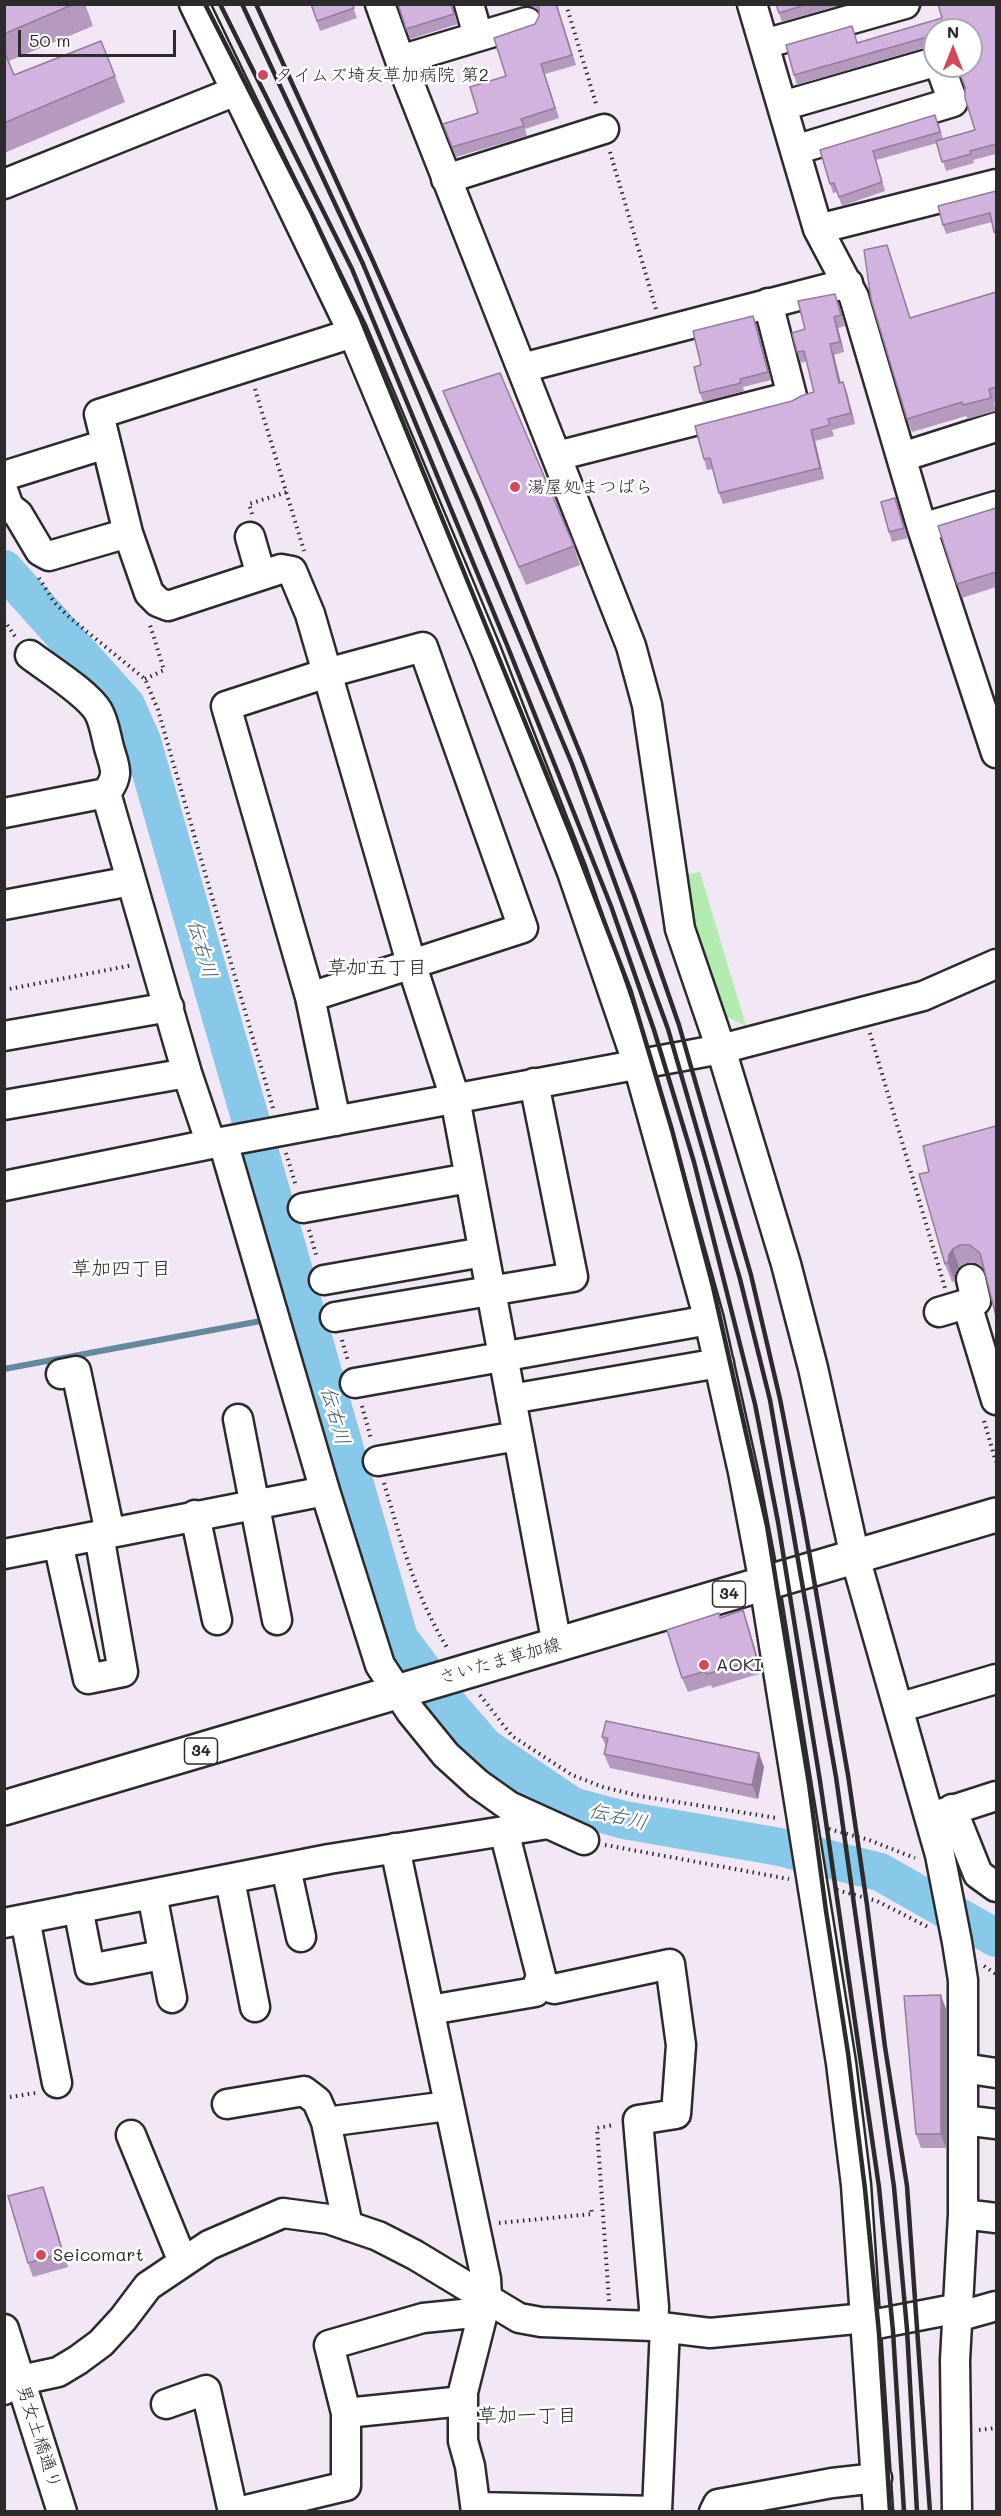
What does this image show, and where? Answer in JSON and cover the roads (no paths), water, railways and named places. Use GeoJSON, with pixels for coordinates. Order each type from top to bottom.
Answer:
{"type":"FeatureCollection","features":[{"type":"Feature","properties":{"kind":"main road","name":"さいたま草加線"},"geometry":{"type":"LineString","coordinates":[[4,1808],[996,1515]]}},
{"type":"Feature","properties":{"kind":"street"},"geometry":{"type":"LineString","coordinates":[[194,4],[353,333],[486,651],[564,850],[638,1065],[709,1320],[743,1472],[809,1826],[812,1882],[827,1963],[856,2185],[878,2511]]}},
{"type":"Feature","properties":{"kind":"street"},"geometry":{"type":"LineString","coordinates":[[380,4],[631,646],[647,705],[680,929],[721,1049],[786,1264],[813,1368],[855,1557],[898,1708],[941,1814],[978,1875],[996,1887]]}},
{"type":"Feature","properties":{"kind":"street"},"geometry":{"type":"LineString","coordinates":[[469,4],[478,36]]}},
{"type":"Feature","properties":{"kind":"street"},"geometry":{"type":"LineString","coordinates":[[752,4],[819,229],[848,283],[922,528],[996,753]]}},
{"type":"Feature","properties":{"kind":"street"},"geometry":{"type":"LineString","coordinates":[[764,44],[905,4]]}},
{"type":"Feature","properties":{"kind":"street"},"geometry":{"type":"LineString","coordinates":[[400,60],[527,22]]}},
{"type":"Feature","properties":{"kind":"street"},"geometry":{"type":"LineString","coordinates":[[782,106],[923,65]]}},
{"type":"Feature","properties":{"kind":"street"},"geometry":{"type":"LineString","coordinates":[[795,150],[953,102],[944,78]]}},
{"type":"Feature","properties":{"kind":"street"},"geometry":{"type":"LineString","coordinates":[[4,184],[236,91]]}},
{"type":"Feature","properties":{"kind":"street"},"geometry":{"type":"LineString","coordinates":[[447,179],[604,129]]}},
{"type":"Feature","properties":{"kind":"street"},"geometry":{"type":"LineString","coordinates":[[819,229],[996,183]]}},
{"type":"Feature","properties":{"kind":"street"},"geometry":{"type":"LineString","coordinates":[[522,368],[848,283]]}},
{"type":"Feature","properties":{"kind":"street"},"geometry":{"type":"LineString","coordinates":[[558,456],[792,396],[768,303]]}},
{"type":"Feature","properties":{"kind":"street"},"geometry":{"type":"LineString","coordinates":[[353,333],[99,414],[128,533],[149,593],[158,602],[168,606],[281,568],[292,571],[297,580],[327,673],[412,966],[455,1098],[557,1645]]}},
{"type":"Feature","properties":{"kind":"street"},"geometry":{"type":"LineString","coordinates":[[902,457],[996,427]]}},
{"type":"Feature","properties":{"kind":"street"},"geometry":{"type":"LineString","coordinates":[[4,476],[106,444]]}},
{"type":"Feature","properties":{"kind":"street"},"geometry":{"type":"LineString","coordinates":[[4,493],[9,507],[18,514],[40,551],[50,556],[128,533]]}},
{"type":"Feature","properties":{"kind":"street"},"geometry":{"type":"LineString","coordinates":[[922,528],[996,506]]}},
{"type":"Feature","properties":{"kind":"street"},"geometry":{"type":"LineString","coordinates":[[252,531],[261,575]]}},
{"type":"Feature","properties":{"kind":"street"},"geometry":{"type":"LineString","coordinates":[[310,997],[412,966],[523,928],[423,646],[327,673],[226,706],[310,997],[336,1121]]}},
{"type":"Feature","properties":{"kind":"street"},"geometry":{"type":"LineString","coordinates":[[6,808],[105,793],[114,783],[116,772],[98,710],[30,655]]}},
{"type":"Feature","properties":{"kind":"street"},"geometry":{"type":"LineString","coordinates":[[105,793],[188,1073],[221,1142],[325,1491],[380,1665],[396,1692],[447,1755],[478,1784],[509,1806],[584,1840]]}},
{"type":"Feature","properties":{"kind":"street"},"geometry":{"type":"LineString","coordinates":[[4,905],[131,881]]}},
{"type":"Feature","properties":{"kind":"street"},"geometry":{"type":"LineString","coordinates":[[4,1185],[221,1142],[721,1049],[923,996],[996,964]]}},
{"type":"Feature","properties":{"kind":"street"},"geometry":{"type":"LineString","coordinates":[[4,1036],[169,1006]]}},
{"type":"Feature","properties":{"kind":"street"},"geometry":{"type":"LineString","coordinates":[[4,1106],[188,1073]]}},
{"type":"Feature","properties":{"kind":"street"},"geometry":{"type":"LineString","coordinates":[[336,1317],[573,1277],[534,1083]]}},
{"type":"Feature","properties":{"kind":"street"},"geometry":{"type":"LineString","coordinates":[[303,1208],[469,1178]]}},
{"type":"Feature","properties":{"kind":"street"},"geometry":{"type":"LineString","coordinates":[[324,1280],[483,1252]]}},
{"type":"Feature","properties":{"kind":"street"},"geometry":{"type":"LineString","coordinates":[[957,1301],[990,1410]]}},
{"type":"Feature","properties":{"kind":"street"},"geometry":{"type":"LineString","coordinates":[[355,1383],[709,1320]]}},
{"type":"Feature","properties":{"kind":"street"},"geometry":{"type":"LineString","coordinates":[[511,1400],[719,1363]]}},
{"type":"Feature","properties":{"kind":"street"},"geometry":{"type":"LineString","coordinates":[[58,1544],[88,1679],[123,1672],[104,1534],[76,1371],[61,1374]]}},
{"type":"Feature","properties":{"kind":"street"},"geometry":{"type":"LineString","coordinates":[[238,1419],[277,1620]]}},
{"type":"Feature","properties":{"kind":"street"},"geometry":{"type":"LineString","coordinates":[[378,1461],[517,1436]]}},
{"type":"Feature","properties":{"kind":"street"},"geometry":{"type":"LineString","coordinates":[[4,1554],[325,1491]]}},
{"type":"Feature","properties":{"kind":"street"},"geometry":{"type":"LineString","coordinates":[[195,1515],[216,1620]]}},
{"type":"Feature","properties":{"kind":"street"},"geometry":{"type":"LineString","coordinates":[[898,1708],[996,1679]]}},
{"type":"Feature","properties":{"kind":"street"},"geometry":{"type":"LineString","coordinates":[[941,1814],[996,1796]]}},
{"type":"Feature","properties":{"kind":"street"},"geometry":{"type":"LineString","coordinates":[[941,1814],[944,1874],[963,1980],[963,2214],[955,2360],[957,2511]]}},
{"type":"Feature","properties":{"kind":"street"},"geometry":{"type":"LineString","coordinates":[[57,2083],[15,1921],[395,1848],[548,1824]]}},
{"type":"Feature","properties":{"kind":"street"},"geometry":{"type":"LineString","coordinates":[[430,2010],[535,1992],[541,1976],[504,1832]]}},
{"type":"Feature","properties":{"kind":"street"},"geometry":{"type":"LineString","coordinates":[[395,1848],[486,2279],[485,2304],[463,2392],[463,2441],[470,2466],[476,2509],[657,2511],[659,2327],[654,2307],[638,2120],[676,2114],[681,2045],[670,1964],[554,1989],[538,1984]]}},
{"type":"Feature","properties":{"kind":"street"},"geometry":{"type":"LineString","coordinates":[[286,1868],[301,1937]]}},
{"type":"Feature","properties":{"kind":"street"},"geometry":{"type":"LineString","coordinates":[[230,1880],[255,2007]]}},
{"type":"Feature","properties":{"kind":"street"},"geometry":{"type":"LineString","coordinates":[[152,1894],[172,1998]]}},
{"type":"Feature","properties":{"kind":"street"},"geometry":{"type":"LineString","coordinates":[[78,1908],[90,1969],[151,1957]]}},
{"type":"Feature","properties":{"kind":"street"},"geometry":{"type":"LineString","coordinates":[[963,2068],[996,2073]]}},
{"type":"Feature","properties":{"kind":"street"},"geometry":{"type":"LineString","coordinates":[[227,2104],[304,2091],[317,2101],[326,2122],[348,2226]]}},
{"type":"Feature","properties":{"kind":"street"},"geometry":{"type":"LineString","coordinates":[[326,2122],[448,2106]]}},
{"type":"Feature","properties":{"kind":"street"},"geometry":{"type":"LineString","coordinates":[[963,2120],[996,2124]]}},
{"type":"Feature","properties":{"kind":"street"},"geometry":{"type":"LineString","coordinates":[[131,2135],[183,2262]]}},
{"type":"Feature","properties":{"kind":"street"},"geometry":{"type":"LineString","coordinates":[[13,2385],[58,2372],[78,2360],[101,2343],[148,2286],[209,2245],[283,2213],[328,2220],[378,2236],[415,2255],[485,2304],[519,2318],[541,2322],[659,2327],[710,2333],[866,2322],[958,2313],[996,2306]]}},
{"type":"Feature","properties":{"kind":"street"},"geometry":{"type":"LineString","coordinates":[[963,2214],[996,2218]]}},
{"type":"Feature","properties":{"kind":"street"},"geometry":{"type":"LineString","coordinates":[[166,2404],[206,2390],[235,2511],[346,2486],[346,2413],[329,2345],[423,2318],[485,2304]]}},
{"type":"Feature","properties":{"kind":"street","name":"男女土橋通り"},"geometry":{"type":"LineString","coordinates":[[4,2329],[13,2385],[62,2511]]}},
{"type":"Feature","properties":{"kind":"street"},"geometry":{"type":"LineString","coordinates":[[346,2413],[463,2401]]}},
{"type":"Feature","properties":{"kind":"street"},"geometry":{"type":"LineString","coordinates":[[714,2511],[718,2504],[832,2483],[877,2478]]}},
{"type":"Feature","properties":{"kind":"waterway","name":"伝右川"},"geometry":{"type":"LineString","coordinates":[[4,569],[126,705],[142,741],[399,1638],[452,1709],[485,1747],[572,1806],[624,1820],[780,1847],[880,1872],[996,1938]]}},
{"type":"Feature","properties":{"kind":"waterway"},"geometry":{"type":"LineString","coordinates":[[282,1317],[307,1313]]}},
{"type":"Feature","properties":{"kind":"waterway"},"geometry":{"type":"LineString","coordinates":[[4,1369],[266,1320]]}},
{"type":"Feature","properties":{"kind":"railway"},"geometry":{"type":"LineString","coordinates":[[205,4],[312,214],[360,317],[571,835],[630,989],[672,1130],[713,1287],[767,1526],[809,1784],[865,2189],[879,2333],[890,2512]]}},
{"type":"Feature","properties":{"kind":"railway"},"geometry":{"type":"LineString","coordinates":[[220,4],[352,269],[507,645],[611,906],[654,1030],[694,1162],[755,1404],[778,1522],[820,1781],[879,2187],[893,2331],[904,2512]]}},
{"type":"Feature","properties":{"kind":"railway"},"geometry":{"type":"LineString","coordinates":[[242,4],[363,264],[572,764],[668,1029],[740,1279],[770,1400],[836,1777],[894,2187],[907,2329],[917,2512]]}},
{"type":"Feature","properties":{"kind":"railway"},"geometry":{"type":"LineString","coordinates":[[256,4],[373,261],[477,498],[582,758],[634,895],[679,1025],[751,1275],[780,1399],[803,1517],[848,1775],[867,1905],[885,2047],[907,2186],[930,2512]]}},
{"type":"Feature","properties":{"kind":"place","name":"タイムズ埼友草加病院 第2"},"geometry":{"type":"Point","coordinates":[263,75]}},
{"type":"Feature","properties":{"kind":"place","name":"湯屋処まつばら"},"geometry":{"type":"Point","coordinates":[515,487]}},
{"type":"Feature","properties":{"kind":"place","name":"AOKI"},"geometry":{"type":"Point","coordinates":[704,1665]}},
{"type":"Feature","properties":{"kind":"place","name":"Seicomart"},"geometry":{"type":"Point","coordinates":[41,2255]}},
{"type":"Feature","properties":{"kind":"district","name":"草加五丁目"},"geometry":{"type":"Point","coordinates":[377,968]}},
{"type":"Feature","properties":{"kind":"district","name":"草加四丁目"},"geometry":{"type":"Point","coordinates":[121,1269]}},
{"type":"Feature","properties":{"kind":"district","name":"草加一丁目"},"geometry":{"type":"Point","coordinates":[527,2416]}}]}
